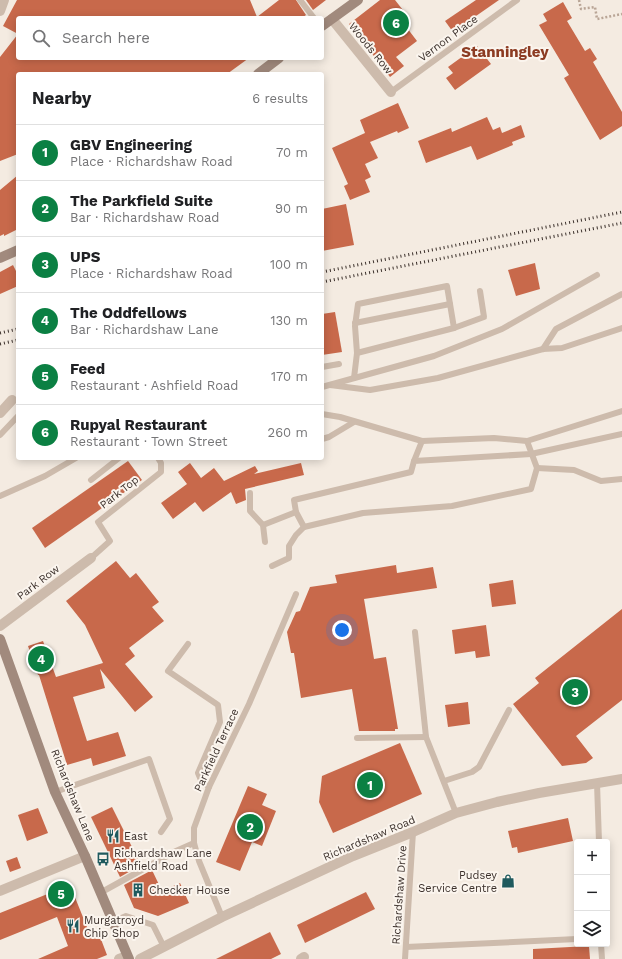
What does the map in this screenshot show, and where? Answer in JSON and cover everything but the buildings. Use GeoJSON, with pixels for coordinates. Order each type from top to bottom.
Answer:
{"type":"FeatureCollection","features":[{"type":"Feature","properties":{"kind":"main road"},"geometry":{"type":"LineString","coordinates":[[324,25],[358,0]]}},
{"type":"Feature","properties":{"kind":"main road"},"geometry":{"type":"LineString","coordinates":[[261,72],[276,60]]}},
{"type":"Feature","properties":{"kind":"main road"},"geometry":{"type":"LineString","coordinates":[[0,258],[16,251]]}},
{"type":"Feature","properties":{"kind":"main road","name":"Richardshaw Lane"},"geometry":{"type":"LineString","coordinates":[[1,644],[21,694],[55,792],[85,856],[125,958]]}},
{"type":"Feature","properties":{"kind":"street"},"geometry":{"type":"LineString","coordinates":[[0,11],[4,0]]}},
{"type":"Feature","properties":{"kind":"street","name":"Woods Row"},"geometry":{"type":"LineString","coordinates":[[332,20],[391,92]]}},
{"type":"Feature","properties":{"kind":"street"},"geometry":{"type":"LineString","coordinates":[[0,413],[12,400]]}},
{"type":"Feature","properties":{"kind":"street","name":"Park Row"},"geometry":{"type":"LineString","coordinates":[[0,626],[90,558]]}},
{"type":"Feature","properties":{"kind":"street","name":"Richardshaw Road"},"geometry":{"type":"LineString","coordinates":[[140,959],[222,917],[353,856],[456,813],[539,793],[622,779]]}},
{"type":"Feature","properties":{"kind":"street"},"geometry":{"type":"LineString","coordinates":[[0,890],[85,856]]}},
{"type":"Feature","properties":{"kind":"lane"},"geometry":{"type":"LineString","coordinates":[[300,0],[312,16]]}},
{"type":"Feature","properties":{"kind":"lane","name":"Vernon Place"},"geometry":{"type":"LineString","coordinates":[[391,92],[517,0]]}},
{"type":"Feature","properties":{"kind":"lane"},"geometry":{"type":"LineString","coordinates":[[324,386],[434,356],[502,329],[597,275]]}},
{"type":"Feature","properties":{"kind":"lane"},"geometry":{"type":"LineString","coordinates":[[354,378],[357,353],[355,323],[358,304],[447,286],[454,328]]}},
{"type":"Feature","properties":{"kind":"lane"},"geometry":{"type":"LineString","coordinates":[[357,353],[454,328],[484,317],[480,291]]}},
{"type":"Feature","properties":{"kind":"lane"},"geometry":{"type":"LineString","coordinates":[[543,349],[556,329],[622,294]]}},
{"type":"Feature","properties":{"kind":"lane"},"geometry":{"type":"LineString","coordinates":[[355,323],[450,304]]}},
{"type":"Feature","properties":{"kind":"lane"},"geometry":{"type":"LineString","coordinates":[[330,385],[370,390],[438,378],[543,349],[562,348],[622,328]]}},
{"type":"Feature","properties":{"kind":"lane"},"geometry":{"type":"LineString","coordinates":[[324,367],[339,364]]}},
{"type":"Feature","properties":{"kind":"lane"},"geometry":{"type":"LineString","coordinates":[[324,414],[422,441],[494,438],[527,441],[622,411]]}},
{"type":"Feature","properties":{"kind":"lane"},"geometry":{"type":"LineString","coordinates":[[0,435],[16,418]]}},
{"type":"Feature","properties":{"kind":"lane"},"geometry":{"type":"LineString","coordinates":[[324,438],[354,422]]}},
{"type":"Feature","properties":{"kind":"lane"},"geometry":{"type":"LineString","coordinates":[[414,461],[531,454],[622,434]]}},
{"type":"Feature","properties":{"kind":"lane"},"geometry":{"type":"LineString","coordinates":[[304,527],[296,512],[294,500],[411,472],[422,441]]}},
{"type":"Feature","properties":{"kind":"lane"},"geometry":{"type":"LineString","coordinates":[[272,566],[288,558],[288,546],[304,527],[362,514],[452,506],[531,489],[537,468],[527,441]]}},
{"type":"Feature","properties":{"kind":"lane"},"geometry":{"type":"LineString","coordinates":[[0,496],[45,476],[70,460]]}},
{"type":"Feature","properties":{"kind":"lane"},"geometry":{"type":"LineString","coordinates":[[91,480],[116,460]]}},
{"type":"Feature","properties":{"kind":"lane","name":"Park Top"},"geometry":{"type":"LineString","coordinates":[[90,558],[110,541],[98,522],[161,472],[161,463],[159,460]]}},
{"type":"Feature","properties":{"kind":"lane"},"geometry":{"type":"LineString","coordinates":[[537,468],[574,470],[601,481],[622,480]]}},
{"type":"Feature","properties":{"kind":"lane"},"geometry":{"type":"LineString","coordinates":[[250,493],[250,511],[263,525],[265,542]]}},
{"type":"Feature","properties":{"kind":"lane"},"geometry":{"type":"LineString","coordinates":[[263,525],[296,512]]}},
{"type":"Feature","properties":{"kind":"lane","name":"Parkfield Terrace"},"geometry":{"type":"LineString","coordinates":[[222,917],[199,861],[194,843],[194,828],[209,787],[249,704],[296,594]]}},
{"type":"Feature","properties":{"kind":"lane"},"geometry":{"type":"LineString","coordinates":[[415,632],[426,737],[456,813]]}},
{"type":"Feature","properties":{"kind":"lane"},"geometry":{"type":"LineString","coordinates":[[188,644],[168,672],[218,705],[220,722],[198,773],[201,780],[209,787]]}},
{"type":"Feature","properties":{"kind":"lane"},"geometry":{"type":"LineString","coordinates":[[444,782],[472,772],[479,767],[509,710]]}},
{"type":"Feature","properties":{"kind":"lane"},"geometry":{"type":"LineString","coordinates":[[356,738],[426,737]]}},
{"type":"Feature","properties":{"kind":"lane"},"geometry":{"type":"LineString","coordinates":[[55,792],[149,759],[170,819],[161,832]]}},
{"type":"Feature","properties":{"kind":"lane"},"geometry":{"type":"LineString","coordinates":[[597,783],[599,839]]}},
{"type":"Feature","properties":{"kind":"lane","name":"Richardshaw Drive"},"geometry":{"type":"LineString","coordinates":[[405,959],[413,832]]}},
{"type":"Feature","properties":{"kind":"lane"},"geometry":{"type":"LineString","coordinates":[[100,893],[176,850],[194,843]]}},
{"type":"Feature","properties":{"kind":"lane"},"geometry":{"type":"LineString","coordinates":[[112,922],[126,916],[153,925],[164,946]]}},
{"type":"Feature","properties":{"kind":"lane"},"geometry":{"type":"LineString","coordinates":[[406,947],[574,939]]}},
{"type":"Feature","properties":{"kind":"lane"},"geometry":{"type":"LineString","coordinates":[[601,947],[602,959]]}},
{"type":"Feature","properties":{"kind":"path"},"geometry":{"type":"LineString","coordinates":[[579,0],[581,9],[595,6],[597,19],[622,14]]}},
{"type":"Feature","properties":{"kind":"railway"},"geometry":{"type":"LineString","coordinates":[[324,272],[622,212]]}},
{"type":"Feature","properties":{"kind":"railway"},"geometry":{"type":"LineString","coordinates":[[324,282],[622,223]]}},
{"type":"Feature","properties":{"kind":"railway"},"geometry":{"type":"LineString","coordinates":[[0,333],[16,329]]}},
{"type":"Feature","properties":{"kind":"railway"},"geometry":{"type":"LineString","coordinates":[[0,344],[16,340]]}},
{"type":"Feature","properties":{"kind":"place","name":"Rupyal Restaurant"},"geometry":{"type":"Point","coordinates":[396,23]}},
{"type":"Feature","properties":{"kind":"place","name":"The Oddfellows"},"geometry":{"type":"Point","coordinates":[41,659]}},
{"type":"Feature","properties":{"kind":"place","name":"UPS"},"geometry":{"type":"Point","coordinates":[575,692]}},
{"type":"Feature","properties":{"kind":"place","name":"GBV Engineering"},"geometry":{"type":"Point","coordinates":[370,785]}},
{"type":"Feature","properties":{"kind":"place","name":"The Parkfield Suite"},"geometry":{"type":"Point","coordinates":[250,827]}},
{"type":"Feature","properties":{"kind":"place","name":"East"},"geometry":{"type":"Point","coordinates":[113,836]}},
{"type":"Feature","properties":{"kind":"place","name":"Richardshaw Lane Ashfield Road"},"geometry":{"type":"Point","coordinates":[103,859]}},
{"type":"Feature","properties":{"kind":"place","name":"Pudsey Service Centre"},"geometry":{"type":"Point","coordinates":[508,881]}},
{"type":"Feature","properties":{"kind":"place","name":"Checker House"},"geometry":{"type":"Point","coordinates":[138,890]}},
{"type":"Feature","properties":{"kind":"place","name":"Feed"},"geometry":{"type":"Point","coordinates":[61,894]}},
{"type":"Feature","properties":{"kind":"place","name":"Murgatroyd Chip Shop"},"geometry":{"type":"Point","coordinates":[73,926]}},
{"type":"Feature","properties":{"kind":"district","name":"Stanningley"},"geometry":{"type":"Point","coordinates":[505,52]}}]}
